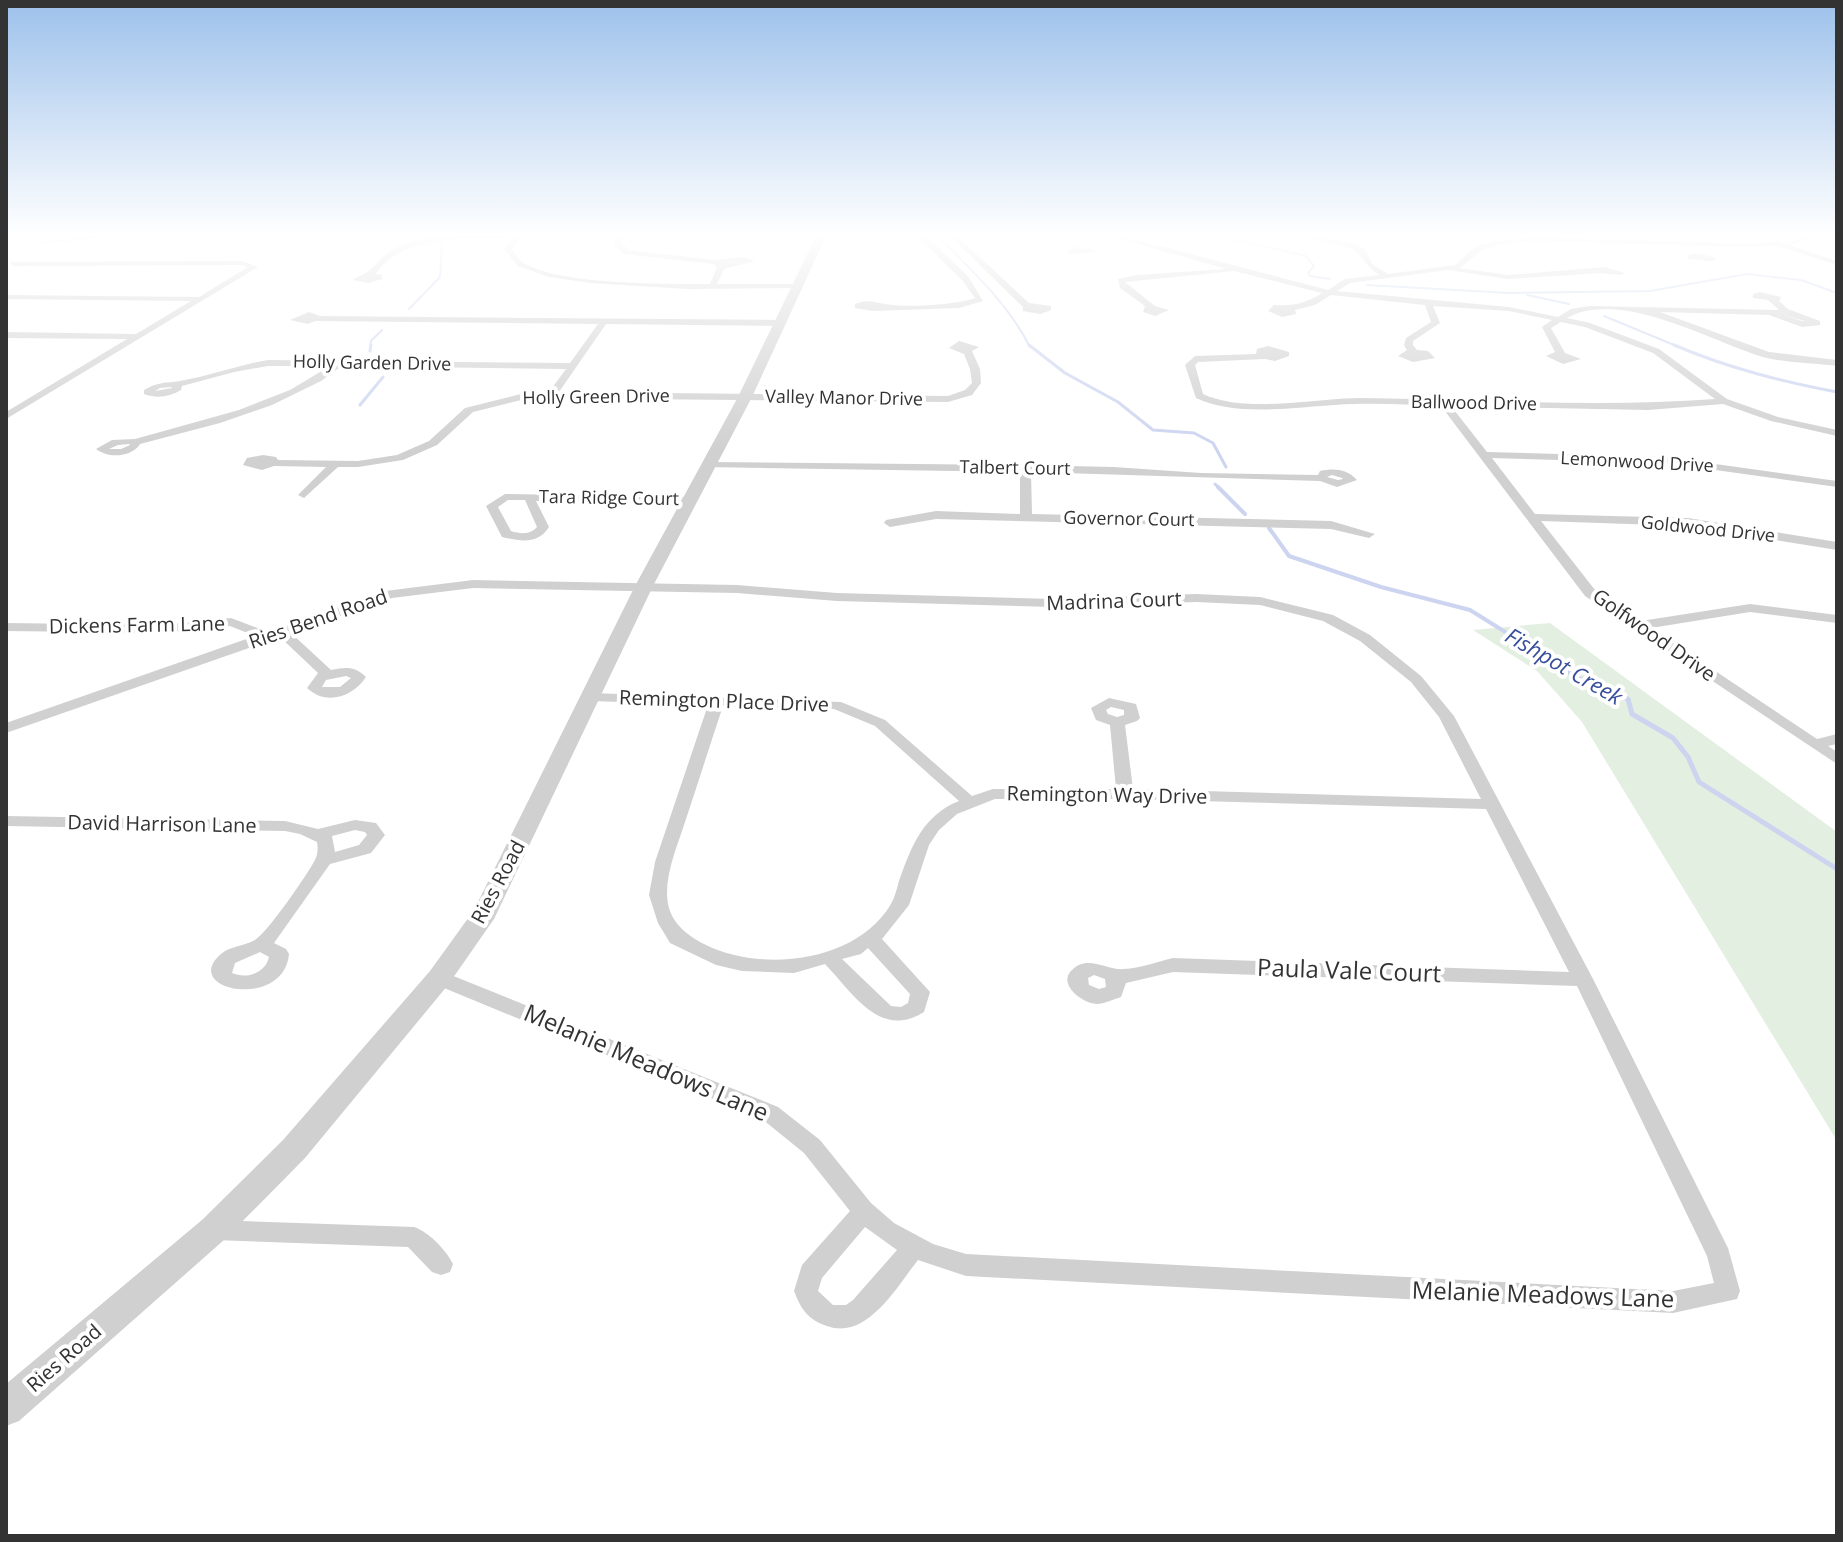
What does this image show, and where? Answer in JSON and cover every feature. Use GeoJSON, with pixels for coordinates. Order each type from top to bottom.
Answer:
{"type":"FeatureCollection","features":[{"type":"Feature","properties":{"kind":"street"},"geometry":{"type":"LineString","coordinates":[[6,416],[193,306]]}},
{"type":"Feature","properties":{"kind":"street","name":"Ries Road"},"geometry":{"type":"LineString","coordinates":[[6,1408],[213,1230],[321,1121],[439,978],[490,904],[644,586],[745,397],[787,306]]}},
{"type":"Feature","properties":{"kind":"street"},"geometry":{"type":"LineString","coordinates":[[879,307],[959,306]]}},
{"type":"Feature","properties":{"kind":"street"},"geometry":{"type":"LineString","coordinates":[[1290,309],[1301,306]]}},
{"type":"Feature","properties":{"kind":"street"},"geometry":{"type":"LineString","coordinates":[[1413,351],[1408,345],[1409,340],[1437,321],[1429,306]]}},
{"type":"Feature","properties":{"kind":"street"},"geometry":{"type":"LineString","coordinates":[[1468,306],[1560,318],[1647,346],[1724,401],[1775,419],[1837,433]]}},
{"type":"Feature","properties":{"kind":"street"},"geometry":{"type":"LineString","coordinates":[[1561,354],[1546,327],[1560,318],[1589,308],[1771,315],[1802,324],[1817,323],[1779,306]]}},
{"type":"Feature","properties":{"kind":"street"},"geometry":{"type":"LineString","coordinates":[[1644,308],[1755,352],[1837,363]]}},
{"type":"Feature","properties":{"kind":"street"},"geometry":{"type":"LineString","coordinates":[[1771,315],[1785,311]]}},
{"type":"Feature","properties":{"kind":"street"},"geometry":{"type":"LineString","coordinates":[[316,319],[779,323]]}},
{"type":"Feature","properties":{"kind":"street"},"geometry":{"type":"LineString","coordinates":[[553,394],[604,321]]}},
{"type":"Feature","properties":{"kind":"street"},"geometry":{"type":"LineString","coordinates":[[6,335],[139,337]]}},
{"type":"Feature","properties":{"kind":"street","name":"Valley Manor Drive"},"geometry":{"type":"LineString","coordinates":[[745,397],[974,402],[974,395],[968,393],[979,380],[967,351]]}},
{"type":"Feature","properties":{"kind":"street","name":"Ballwood Drive"},"geometry":{"type":"LineString","coordinates":[[1265,356],[1185,358],[1199,397],[1195,400],[1203,405],[1443,402],[1648,407],[1724,401]]}},
{"type":"Feature","properties":{"kind":"street"},"geometry":{"type":"LineString","coordinates":[[135,442],[286,398],[315,383],[341,363]]}},
{"type":"Feature","properties":{"kind":"street","name":"Holly Garden Drive"},"geometry":{"type":"LineString","coordinates":[[176,385],[256,364],[571,366]]}},
{"type":"Feature","properties":{"kind":"street","name":"Holly Green Drive"},"geometry":{"type":"LineString","coordinates":[[273,463],[335,464],[399,458],[433,443],[457,418],[476,407],[518,397],[553,394],[745,397]]}},
{"type":"Feature","properties":{"kind":"street","name":"Golfwood Drive"},"geometry":{"type":"LineString","coordinates":[[1443,402],[1590,593],[1837,759]]}},
{"type":"Feature","properties":{"kind":"street","name":"Lemonwood Drive"},"geometry":{"type":"LineString","coordinates":[[1485,455],[1665,460],[1837,484]]}},
{"type":"Feature","properties":{"kind":"street"},"geometry":{"type":"LineString","coordinates":[[304,495],[335,464]]}},
{"type":"Feature","properties":{"kind":"street","name":"Talbert Court"},"geometry":{"type":"LineString","coordinates":[[709,465],[1025,468],[1321,478]]}},
{"type":"Feature","properties":{"kind":"street"},"geometry":{"type":"LineString","coordinates":[[1025,468],[1026,517]]}},
{"type":"Feature","properties":{"kind":"street","name":"Tara Ridge Court"},"geometry":{"type":"LineString","coordinates":[[529,497],[688,500]]}},
{"type":"Feature","properties":{"kind":"street","name":"Governor Court"},"geometry":{"type":"LineString","coordinates":[[890,523],[936,515],[1026,517],[1331,525],[1369,534]]}},
{"type":"Feature","properties":{"kind":"street","name":"Goldwood Drive"},"geometry":{"type":"LineString","coordinates":[[1531,517],[1688,522],[1837,546]]}},
{"type":"Feature","properties":{"kind":"street","name":"Ries Bend Road"},"geometry":{"type":"LineString","coordinates":[[6,728],[390,594],[423,587],[473,584],[644,586]]}},
{"type":"Feature","properties":{"kind":"street","name":"Madrina Court"},"geometry":{"type":"LineString","coordinates":[[644,586],[758,590],[837,597],[1076,604],[1239,599],[1283,605],[1346,627],[1382,650],[1416,679],[1454,729],[1493,804]]}},
{"type":"Feature","properties":{"kind":"street"},"geometry":{"type":"LineString","coordinates":[[1638,626],[1750,608],[1793,611],[1837,619]]}},
{"type":"Feature","properties":{"kind":"street","name":"Dickens Farm Lane"},"geometry":{"type":"LineString","coordinates":[[6,627],[163,629],[231,622],[266,636]]}},
{"type":"Feature","properties":{"kind":"street"},"geometry":{"type":"LineString","coordinates":[[281,631],[327,674]]}},
{"type":"Feature","properties":{"kind":"street","name":"Remington Place Drive"},"geometry":{"type":"LineString","coordinates":[[591,697],[822,703],[857,712],[890,731],[968,801]]}},
{"type":"Feature","properties":{"kind":"street","name":"Remington Way Drive"},"geometry":{"type":"LineString","coordinates":[[717,700],[664,862],[658,895],[667,923],[677,938],[696,949],[742,964],[794,966],[830,958],[854,949],[870,938],[900,905],[925,836],[951,810],[968,801],[1010,793],[1493,804]]}},
{"type":"Feature","properties":{"kind":"street"},"geometry":{"type":"LineString","coordinates":[[1117,722],[1125,794]]}},
{"type":"Feature","properties":{"kind":"street"},"geometry":{"type":"LineString","coordinates":[[1815,744],[1837,739]]}},
{"type":"Feature","properties":{"kind":"street","name":"Melanie Meadows Lane"},"geometry":{"type":"LineString","coordinates":[[439,978],[770,1113],[806,1138],[864,1211],[914,1247],[966,1265],[1673,1302],[1728,1291],[1719,1256],[1493,804]]}},
{"type":"Feature","properties":{"kind":"street","name":"David Harrison Lane"},"geometry":{"type":"LineString","coordinates":[[6,821],[285,826],[317,835],[363,825],[370,827],[376,835],[365,849],[324,860]]}},
{"type":"Feature","properties":{"kind":"street"},"geometry":{"type":"LineString","coordinates":[[262,945],[324,860],[325,839],[317,835]]}},
{"type":"Feature","properties":{"kind":"street"},"geometry":{"type":"LineString","coordinates":[[830,958],[884,1012],[896,1015],[911,1011],[917,1007],[920,992],[870,938]]}},
{"type":"Feature","properties":{"kind":"street","name":"Paula Vale Court"},"geometry":{"type":"LineString","coordinates":[[1116,978],[1173,965],[1583,979]]}},
{"type":"Feature","properties":{"kind":"street"},"geometry":{"type":"LineString","coordinates":[[864,1211],[811,1273],[806,1291],[815,1309],[834,1317],[857,1313],[914,1247]]}},
{"type":"Feature","properties":{"kind":"street"},"geometry":{"type":"LineString","coordinates":[[213,1230],[414,1237],[441,1264]]}},
{"type":"Feature","properties":{"kind":"green space"},"geometry":{"type":"Polygon","coordinates":[[[1550,623],[1837,832],[1837,1141],[1582,722],[1537,671],[1473,630],[1550,623]]]}},
{"type":"Feature","properties":{"kind":"waterway"},"geometry":{"type":"LineString","coordinates":[[409,309],[412,306]]}},
{"type":"Feature","properties":{"kind":"waterway"},"geometry":{"type":"LineString","coordinates":[[1004,306],[1030,347]]}},
{"type":"Feature","properties":{"kind":"waterway"},"geometry":{"type":"LineString","coordinates":[[1604,316],[1676,346]]}},
{"type":"Feature","properties":{"kind":"waterway"},"geometry":{"type":"LineString","coordinates":[[370,347],[371,341],[382,330]]}},
{"type":"Feature","properties":{"kind":"waterway"},"geometry":{"type":"LineString","coordinates":[[370,351],[371,345]]}},
{"type":"Feature","properties":{"kind":"waterway"},"geometry":{"type":"LineString","coordinates":[[1029,345],[1065,373],[1118,402],[1153,430],[1194,433],[1213,443],[1226,467]]}},
{"type":"Feature","properties":{"kind":"waterway"},"geometry":{"type":"LineString","coordinates":[[1676,346],[1754,373],[1837,392]]}},
{"type":"Feature","properties":{"kind":"waterway"},"geometry":{"type":"LineString","coordinates":[[360,405],[383,377]]}},
{"type":"Feature","properties":{"kind":"waterway"},"geometry":{"type":"LineString","coordinates":[[1215,484],[1245,514]]}},
{"type":"Feature","properties":{"kind":"waterway","name":"Fishpot Creek"},"geometry":{"type":"LineString","coordinates":[[1269,528],[1289,556],[1381,587],[1470,610],[1563,668]]}},
{"type":"Feature","properties":{"kind":"waterway","name":"Fishpot Creek"},"geometry":{"type":"LineString","coordinates":[[1559,666],[1578,678],[1628,699],[1632,714],[1673,738],[1688,757],[1699,782],[1837,869]]}}]}
